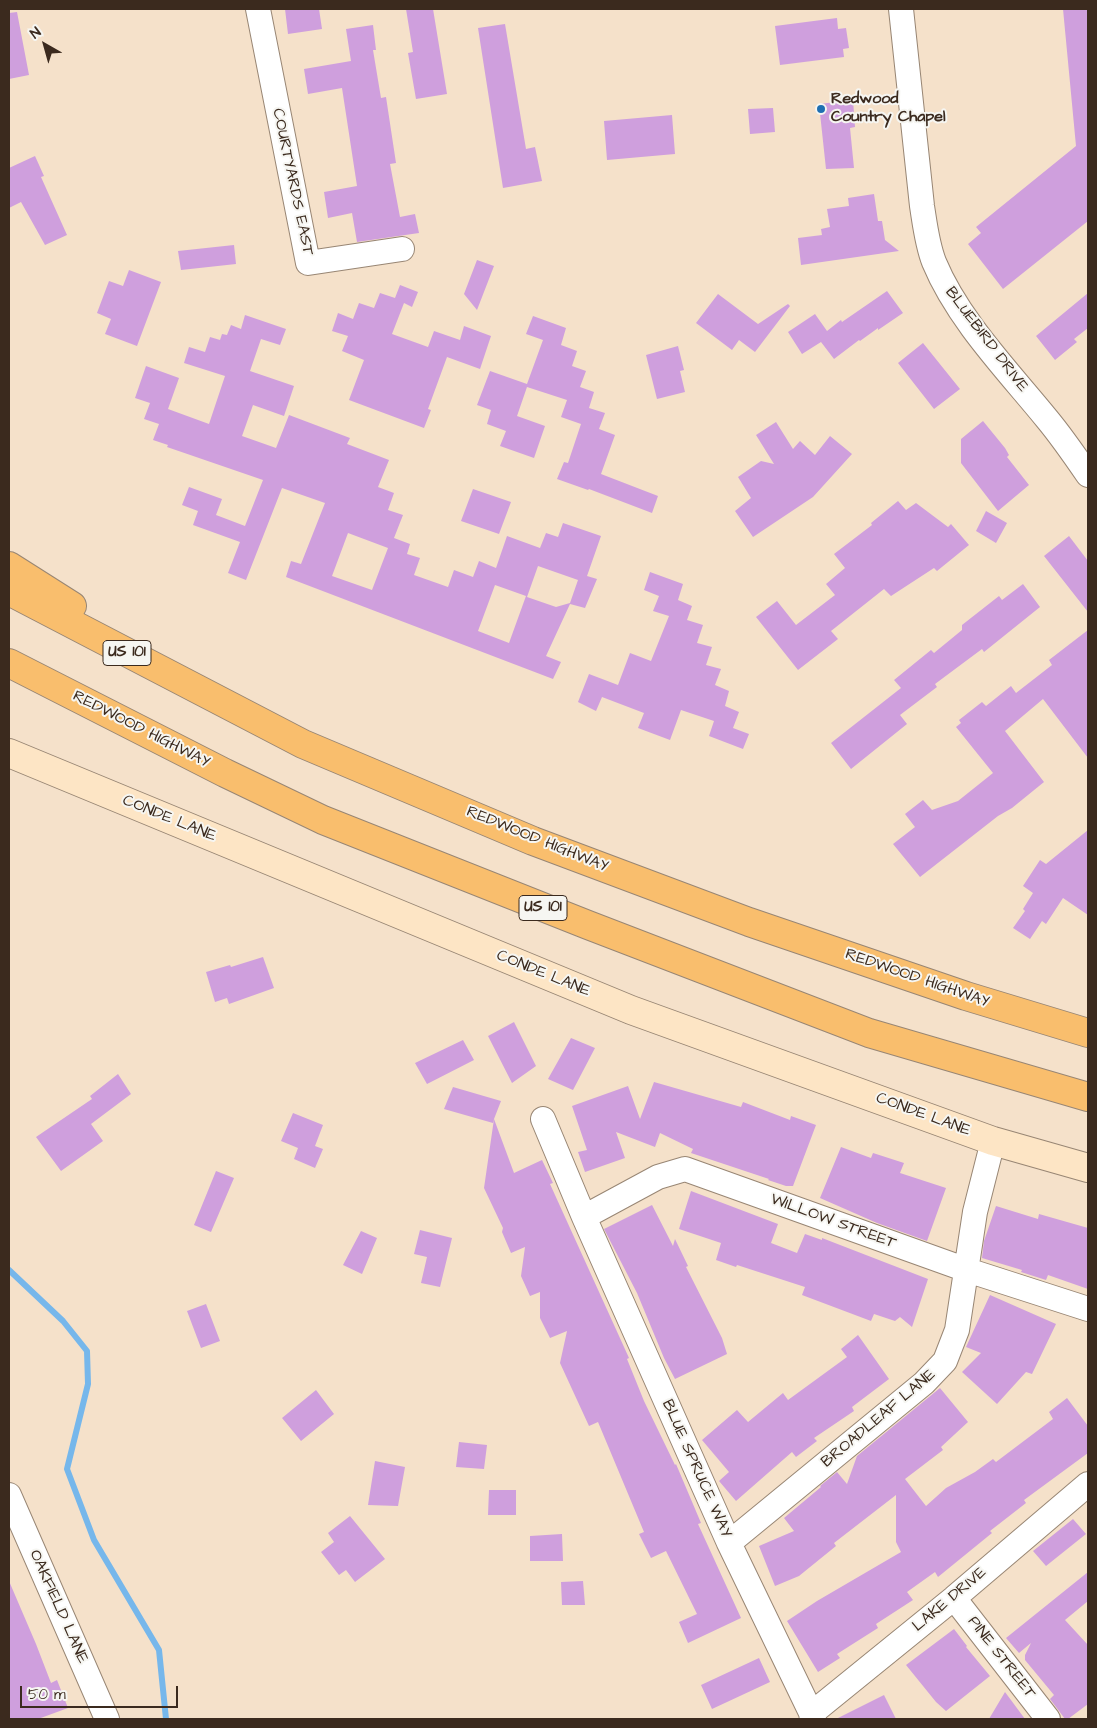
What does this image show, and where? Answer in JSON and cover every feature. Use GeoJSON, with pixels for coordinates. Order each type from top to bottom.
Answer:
{"type":"FeatureCollection","features":[{"type":"Feature","properties":{"kind":"highway"},"geometry":{"type":"LineString","coordinates":[[9,566],[246,714]]}},
{"type":"Feature","properties":{"kind":"highway","name":"REDWOOD HIGHWAY"},"geometry":{"type":"LineString","coordinates":[[9,592],[303,744],[533,841],[759,925],[966,996],[1088,1033]]}},
{"type":"Feature","properties":{"kind":"highway","name":"REDWOOD HIGHWAY"},"geometry":{"type":"LineString","coordinates":[[9,663],[225,773],[323,820],[588,925],[869,1033],[1088,1097]]}},
{"type":"Feature","properties":{"kind":"highway"},"geometry":{"type":"LineString","coordinates":[[9,682],[225,773]]}},
{"type":"Feature","properties":{"kind":"street","name":"COURTYARDS EAST"},"geometry":{"type":"LineString","coordinates":[[258,9],[308,263],[402,249]]}},
{"type":"Feature","properties":{"kind":"street","name":"BLUEBIRD DRIVE"},"geometry":{"type":"LineString","coordinates":[[901,9],[922,206],[933,260],[942,280],[958,306],[1088,475]]}},
{"type":"Feature","properties":{"kind":"street","name":"CONDE LANE"},"geometry":{"type":"LineString","coordinates":[[9,753],[632,1010],[993,1141],[1088,1168]]}},
{"type":"Feature","properties":{"kind":"street"},"geometry":{"type":"LineString","coordinates":[[543,1119],[584,1217]]}},
{"type":"Feature","properties":{"kind":"street","name":"BROADLEAF LANE"},"geometry":{"type":"LineString","coordinates":[[729,1543],[924,1383],[945,1361],[958,1330],[976,1212],[993,1141]]}},
{"type":"Feature","properties":{"kind":"street","name":"WILLOW STREET"},"geometry":{"type":"LineString","coordinates":[[584,1217],[658,1177],[685,1169],[967,1270],[1088,1310]]}},
{"type":"Feature","properties":{"kind":"street","name":"BLUE SPRUCE WAY"},"geometry":{"type":"LineString","coordinates":[[584,1217],[729,1543],[812,1717]]}},
{"type":"Feature","properties":{"kind":"street","name":"LAKE DRIVE"},"geometry":{"type":"LineString","coordinates":[[812,1717],[954,1598],[1085,1492]]}},
{"type":"Feature","properties":{"kind":"street","name":"OAKFIELD LANE"},"geometry":{"type":"LineString","coordinates":[[9,1495],[107,1719]]}},
{"type":"Feature","properties":{"kind":"street","name":"PINE STREET"},"geometry":{"type":"LineString","coordinates":[[954,1598],[1048,1719]]}},
{"type":"Feature","properties":{"kind":"building"},"geometry":{"type":"Polygon","coordinates":[[[285,9],[319,9],[322,29],[288,34],[285,9]]]}},
{"type":"Feature","properties":{"kind":"building"},"geometry":{"type":"Polygon","coordinates":[[[406,9],[433,9],[447,94],[416,99],[408,53],[413,52],[406,9]]]}},
{"type":"Feature","properties":{"kind":"building"},"geometry":{"type":"Polygon","coordinates":[[[1063,9],[1088,9],[1088,221],[1003,289],[968,244],[981,233],[976,227],[1076,146],[1063,9]]]}},
{"type":"Feature","properties":{"kind":"building"},"geometry":{"type":"Polygon","coordinates":[[[17,12],[29,75],[9,79],[9,13],[17,12]]]}},
{"type":"Feature","properties":{"kind":"building"},"geometry":{"type":"Polygon","coordinates":[[[837,18],[838,29],[846,28],[849,48],[843,49],[844,57],[780,65],[775,26],[837,18]]]}},
{"type":"Feature","properties":{"kind":"building"},"geometry":{"type":"Polygon","coordinates":[[[505,24],[526,149],[535,147],[542,181],[503,188],[478,28],[505,24]]]}},
{"type":"Feature","properties":{"kind":"building"},"geometry":{"type":"Polygon","coordinates":[[[373,25],[376,50],[373,50],[381,98],[386,97],[396,163],[390,164],[400,217],[415,214],[419,233],[357,242],[352,213],[328,218],[324,192],[357,186],[342,88],[308,94],[304,69],[351,61],[346,29],[373,25]]]}},
{"type":"Feature","properties":{"kind":"building"},"geometry":{"type":"Polygon","coordinates":[[[853,100],[855,127],[850,128],[854,168],[826,169],[819,104],[853,100]]]}},
{"type":"Feature","properties":{"kind":"building"},"geometry":{"type":"Polygon","coordinates":[[[773,108],[775,132],[750,134],[748,109],[773,108]]]}},
{"type":"Feature","properties":{"kind":"building"},"geometry":{"type":"Polygon","coordinates":[[[672,115],[675,154],[607,160],[604,121],[672,115]]]}},
{"type":"Feature","properties":{"kind":"building"},"geometry":{"type":"Polygon","coordinates":[[[35,156],[44,176],[41,177],[67,235],[45,245],[21,202],[9,208],[9,168],[35,156]]]}},
{"type":"Feature","properties":{"kind":"building"},"geometry":{"type":"Polygon","coordinates":[[[874,194],[878,221],[882,221],[885,240],[899,251],[801,265],[798,238],[822,235],[821,229],[830,227],[827,209],[849,206],[848,198],[874,194]]]}},
{"type":"Feature","properties":{"kind":"building"},"geometry":{"type":"Polygon","coordinates":[[[234,245],[236,264],[181,270],[178,251],[234,245]]]}},
{"type":"Feature","properties":{"kind":"building"},"geometry":{"type":"Polygon","coordinates":[[[477,260],[494,266],[477,310],[464,294],[477,260]]]}},
{"type":"Feature","properties":{"kind":"building"},"geometry":{"type":"Polygon","coordinates":[[[129,270],[161,282],[137,346],[105,334],[111,319],[97,313],[109,281],[123,286],[129,270]]]}},
{"type":"Feature","properties":{"kind":"building"},"geometry":{"type":"Polygon","coordinates":[[[400,285],[418,292],[412,307],[404,303],[392,334],[428,347],[434,331],[460,340],[464,326],[491,336],[480,369],[447,357],[428,409],[431,410],[424,428],[349,400],[364,360],[342,351],[348,336],[332,331],[338,313],[353,319],[359,303],[374,308],[380,293],[395,298],[400,285]]]}},
{"type":"Feature","properties":{"kind":"building"},"geometry":{"type":"Polygon","coordinates":[[[887,291],[903,313],[859,340],[834,359],[821,342],[802,354],[788,332],[815,314],[827,331],[887,291]]]}},
{"type":"Feature","properties":{"kind":"building"},"geometry":{"type":"Polygon","coordinates":[[[1088,293],[1088,328],[1074,339],[1077,342],[1055,360],[1036,336],[1088,293]]]}},
{"type":"Feature","properties":{"kind":"building"},"geometry":{"type":"Polygon","coordinates":[[[718,294],[758,324],[788,304],[790,306],[755,352],[739,340],[732,350],[696,323],[718,294]]]}},
{"type":"Feature","properties":{"kind":"building"},"geometry":{"type":"Polygon","coordinates":[[[245,315],[286,329],[280,345],[261,339],[250,371],[294,386],[284,416],[253,405],[242,436],[276,448],[289,415],[350,438],[347,444],[389,460],[378,487],[394,493],[388,510],[403,515],[394,538],[410,544],[407,554],[420,558],[414,575],[448,587],[454,570],[473,577],[479,561],[496,568],[507,536],[540,548],[546,533],[558,537],[563,523],[601,536],[587,576],[597,579],[585,608],[570,604],[546,656],[561,662],[553,679],[286,577],[291,561],[301,564],[325,503],[282,488],[246,580],[228,573],[240,542],[193,525],[198,511],[182,505],[189,487],[222,499],[216,515],[245,526],[263,480],[167,447],[168,445],[153,440],[159,424],[144,419],[150,403],[135,398],[146,366],[179,378],[168,409],[209,424],[225,376],[184,363],[189,347],[205,352],[210,337],[220,340],[222,334],[227,335],[231,325],[241,329],[245,315]],[[348,533],[332,576],[372,590],[388,548],[348,533]],[[538,566],[527,597],[556,607],[570,603],[578,580],[538,566]],[[495,585],[478,631],[509,643],[526,596],[495,585]]]}},
{"type":"Feature","properties":{"kind":"building"},"geometry":{"type":"Polygon","coordinates":[[[533,316],[566,328],[561,345],[577,351],[572,366],[586,371],[580,387],[594,392],[589,408],[605,413],[599,429],[615,435],[601,474],[658,496],[652,513],[557,479],[564,462],[568,463],[581,424],[561,417],[567,400],[527,387],[517,416],[545,426],[534,458],[500,446],[506,431],[487,424],[491,410],[477,405],[490,371],[527,384],[543,340],[526,334],[533,316]]]}},
{"type":"Feature","properties":{"kind":"building"},"geometry":{"type":"Polygon","coordinates":[[[923,343],[960,389],[934,409],[898,363],[923,343]]]}},
{"type":"Feature","properties":{"kind":"building"},"geometry":{"type":"Polygon","coordinates":[[[678,346],[684,370],[680,371],[685,392],[657,399],[646,355],[678,346]]]}},
{"type":"Feature","properties":{"kind":"building"},"geometry":{"type":"Polygon","coordinates":[[[983,421],[1005,448],[1009,455],[1007,457],[1029,485],[998,511],[961,463],[961,439],[983,421]]]}},
{"type":"Feature","properties":{"kind":"building"},"geometry":{"type":"Polygon","coordinates":[[[776,422],[793,449],[800,441],[815,455],[830,436],[852,454],[813,497],[753,537],[735,511],[751,498],[738,477],[761,461],[774,464],[756,435],[776,422]]]}},
{"type":"Feature","properties":{"kind":"building"},"geometry":{"type":"Polygon","coordinates":[[[473,489],[511,502],[499,534],[461,521],[473,489]]]}},
{"type":"Feature","properties":{"kind":"building"},"geometry":{"type":"Polygon","coordinates":[[[898,501],[906,510],[916,503],[948,527],[951,524],[969,545],[937,571],[934,568],[891,596],[884,589],[831,631],[838,639],[798,670],[756,617],[777,601],[796,625],[835,595],[826,584],[845,568],[834,554],[872,525],[871,523],[898,501]]]}},
{"type":"Feature","properties":{"kind":"building"},"geometry":{"type":"Polygon","coordinates":[[[986,511],[1007,523],[996,543],[976,531],[986,511]]]}},
{"type":"Feature","properties":{"kind":"building"},"geometry":{"type":"Polygon","coordinates":[[[1069,536],[1088,561],[1088,612],[1044,556],[1069,536]]]}},
{"type":"Feature","properties":{"kind":"building"},"geometry":{"type":"Polygon","coordinates":[[[650,572],[683,584],[678,600],[692,606],[687,620],[703,625],[697,643],[712,647],[706,665],[721,669],[715,685],[729,691],[725,706],[739,712],[733,728],[749,734],[743,749],[709,736],[714,721],[681,710],[670,740],[638,728],[644,713],[602,697],[596,711],[578,702],[589,674],[618,685],[630,653],[651,661],[669,616],[653,611],[659,596],[644,590],[650,572]]]}},
{"type":"Feature","properties":{"kind":"building"},"geometry":{"type":"Polygon","coordinates":[[[1023,584],[1040,607],[984,652],[982,649],[935,684],[937,687],[900,715],[907,724],[851,769],[831,743],[901,688],[894,680],[931,650],[934,653],[962,630],[962,625],[999,596],[1002,600],[1023,584]]]}},
{"type":"Feature","properties":{"kind":"building"},"geometry":{"type":"Polygon","coordinates":[[[1088,630],[1088,758],[1043,699],[1005,731],[1044,782],[920,877],[893,844],[915,827],[905,814],[923,800],[932,810],[958,801],[993,773],[956,727],[961,723],[959,720],[982,702],[986,706],[1011,686],[1016,693],[1052,665],[1049,660],[1088,630]]]}},
{"type":"Feature","properties":{"kind":"building"},"geometry":{"type":"Polygon","coordinates":[[[1088,830],[1088,915],[1063,898],[1046,924],[1042,921],[1030,939],[1013,928],[1025,911],[1023,909],[1033,893],[1023,886],[1040,860],[1046,864],[1088,830]]]}},
{"type":"Feature","properties":{"kind":"building"},"geometry":{"type":"Polygon","coordinates":[[[263,957],[274,988],[229,1004],[227,998],[215,1002],[206,972],[230,965],[231,967],[263,957]]]}},
{"type":"Feature","properties":{"kind":"building"},"geometry":{"type":"Polygon","coordinates":[[[514,1022],[536,1066],[512,1083],[488,1036],[514,1022]]]}},
{"type":"Feature","properties":{"kind":"building"},"geometry":{"type":"Polygon","coordinates":[[[571,1038],[595,1048],[573,1090],[548,1079],[571,1038]]]}},
{"type":"Feature","properties":{"kind":"building"},"geometry":{"type":"Polygon","coordinates":[[[463,1040],[474,1060],[427,1084],[415,1063],[463,1040]]]}},
{"type":"Feature","properties":{"kind":"building"},"geometry":{"type":"Polygon","coordinates":[[[118,1074],[131,1094],[91,1124],[103,1141],[61,1171],[36,1137],[92,1099],[90,1096],[118,1074]]]}},
{"type":"Feature","properties":{"kind":"building"},"geometry":{"type":"Polygon","coordinates":[[[654,1082],[741,1107],[743,1102],[790,1120],[791,1116],[816,1125],[793,1186],[786,1186],[691,1153],[693,1149],[660,1133],[655,1147],[616,1132],[625,1158],[585,1172],[578,1152],[587,1150],[572,1106],[628,1086],[640,1119],[654,1082]]]}},
{"type":"Feature","properties":{"kind":"building"},"geometry":{"type":"Polygon","coordinates":[[[453,1087],[501,1101],[493,1123],[444,1109],[453,1087]]]}},
{"type":"Feature","properties":{"kind":"building"},"geometry":{"type":"Polygon","coordinates":[[[293,1113],[323,1125],[315,1146],[323,1149],[315,1168],[294,1159],[298,1148],[281,1141],[293,1113]]]}},
{"type":"Feature","properties":{"kind":"building"},"geometry":{"type":"Polygon","coordinates":[[[494,1119],[514,1173],[542,1160],[553,1183],[550,1184],[629,1358],[627,1359],[644,1401],[676,1464],[701,1523],[698,1524],[741,1618],[688,1643],[679,1622],[697,1614],[666,1551],[651,1558],[639,1534],[644,1532],[598,1422],[589,1426],[560,1363],[567,1331],[550,1338],[540,1318],[540,1292],[530,1296],[521,1276],[525,1247],[511,1253],[502,1232],[503,1228],[484,1188],[494,1119]]]}},
{"type":"Feature","properties":{"kind":"building"},"geometry":{"type":"Polygon","coordinates":[[[841,1147],[871,1158],[873,1153],[904,1163],[900,1173],[946,1188],[927,1241],[877,1223],[820,1198],[841,1147]]]}},
{"type":"Feature","properties":{"kind":"building"},"geometry":{"type":"Polygon","coordinates":[[[216,1171],[234,1178],[211,1232],[194,1225],[216,1171]]]}},
{"type":"Feature","properties":{"kind":"building"},"geometry":{"type":"Polygon","coordinates":[[[691,1191],[778,1224],[771,1243],[797,1253],[805,1234],[822,1240],[822,1238],[928,1279],[912,1327],[900,1317],[895,1321],[874,1314],[871,1321],[802,1295],[805,1287],[716,1260],[721,1243],[679,1229],[691,1191]]]}},
{"type":"Feature","properties":{"kind":"building"},"geometry":{"type":"Polygon","coordinates":[[[652,1205],[673,1246],[675,1239],[688,1266],[686,1267],[722,1338],[727,1354],[675,1379],[664,1358],[637,1293],[604,1229],[652,1205]]]}},
{"type":"Feature","properties":{"kind":"building"},"geometry":{"type":"Polygon","coordinates":[[[996,1206],[1038,1219],[1039,1214],[1088,1228],[1088,1289],[1048,1275],[1046,1280],[1021,1272],[1022,1270],[982,1258],[984,1241],[996,1206]]]}},
{"type":"Feature","properties":{"kind":"building"},"geometry":{"type":"Polygon","coordinates":[[[420,1230],[452,1238],[440,1287],[421,1283],[427,1257],[414,1254],[420,1230]]]}},
{"type":"Feature","properties":{"kind":"building"},"geometry":{"type":"Polygon","coordinates":[[[361,1231],[377,1238],[362,1274],[343,1265],[361,1231]]]}},
{"type":"Feature","properties":{"kind":"building"},"geometry":{"type":"Polygon","coordinates":[[[990,1295],[1056,1324],[1032,1374],[1026,1372],[997,1404],[962,1372],[981,1353],[966,1347],[990,1295]]]}},
{"type":"Feature","properties":{"kind":"building"},"geometry":{"type":"Polygon","coordinates":[[[206,1304],[220,1341],[201,1348],[187,1311],[206,1304]]]}},
{"type":"Feature","properties":{"kind":"building"},"geometry":{"type":"Polygon","coordinates":[[[858,1335],[889,1379],[852,1407],[854,1411],[814,1438],[817,1441],[796,1457],[792,1452],[736,1501],[719,1481],[729,1472],[702,1440],[737,1410],[748,1422],[783,1393],[788,1400],[847,1357],[841,1349],[858,1335]]]}},
{"type":"Feature","properties":{"kind":"building"},"geometry":{"type":"Polygon","coordinates":[[[940,1388],[968,1422],[941,1447],[943,1450],[905,1479],[926,1506],[946,1488],[975,1472],[993,1459],[996,1462],[1053,1419],[1049,1412],[1067,1398],[1088,1426],[1088,1453],[1024,1500],[1026,1503],[990,1531],[992,1533],[938,1577],[935,1572],[907,1592],[913,1600],[876,1624],[878,1628],[837,1654],[840,1658],[818,1672],[787,1621],[817,1601],[901,1552],[896,1542],[896,1495],[834,1543],[836,1546],[799,1576],[775,1586],[759,1546],[794,1531],[784,1518],[837,1472],[847,1484],[857,1456],[940,1388]]]}},
{"type":"Feature","properties":{"kind":"building"},"geometry":{"type":"Polygon","coordinates":[[[316,1390],[334,1414],[301,1441],[282,1418],[316,1390]]]}},
{"type":"Feature","properties":{"kind":"building"},"geometry":{"type":"Polygon","coordinates":[[[459,1442],[487,1445],[484,1469],[456,1467],[459,1442]]]}},
{"type":"Feature","properties":{"kind":"building"},"geometry":{"type":"Polygon","coordinates":[[[375,1461],[405,1467],[398,1506],[368,1505],[375,1461]]]}},
{"type":"Feature","properties":{"kind":"building"},"geometry":{"type":"Polygon","coordinates":[[[489,1490],[516,1490],[516,1515],[488,1515],[489,1490]]]}},
{"type":"Feature","properties":{"kind":"building"},"geometry":{"type":"Polygon","coordinates":[[[350,1516],[385,1559],[355,1582],[346,1570],[339,1575],[321,1552],[334,1542],[328,1533],[350,1516]]]}},
{"type":"Feature","properties":{"kind":"building"},"geometry":{"type":"Polygon","coordinates":[[[1073,1519],[1086,1534],[1046,1566],[1033,1551],[1073,1519]]]}},
{"type":"Feature","properties":{"kind":"building"},"geometry":{"type":"Polygon","coordinates":[[[562,1534],[563,1561],[530,1561],[530,1536],[562,1534]]]}},
{"type":"Feature","properties":{"kind":"building"},"geometry":{"type":"Polygon","coordinates":[[[1088,1572],[1088,1601],[1065,1620],[1088,1645],[1088,1704],[1068,1719],[1065,1719],[1050,1699],[1054,1695],[1025,1660],[1025,1655],[1031,1643],[1019,1653],[1006,1638],[1088,1572]]]}},
{"type":"Feature","properties":{"kind":"building"},"geometry":{"type":"Polygon","coordinates":[[[9,1581],[51,1683],[57,1680],[68,1708],[38,1719],[9,1719],[9,1581]]]}},
{"type":"Feature","properties":{"kind":"building"},"geometry":{"type":"Polygon","coordinates":[[[583,1581],[585,1605],[562,1605],[561,1582],[583,1581]]]}},
{"type":"Feature","properties":{"kind":"building"},"geometry":{"type":"Polygon","coordinates":[[[954,1629],[990,1676],[946,1711],[936,1702],[906,1665],[954,1629]]]}},
{"type":"Feature","properties":{"kind":"building"},"geometry":{"type":"Polygon","coordinates":[[[759,1658],[770,1682],[712,1709],[701,1685],[759,1658]]]}},
{"type":"Feature","properties":{"kind":"building"},"geometry":{"type":"Polygon","coordinates":[[[1005,1692],[1025,1719],[989,1719],[1005,1692]]]}},
{"type":"Feature","properties":{"kind":"building"},"geometry":{"type":"Polygon","coordinates":[[[884,1695],[896,1719],[836,1719],[884,1695]]]}},
{"type":"Feature","properties":{"kind":"waterway"},"geometry":{"type":"LineString","coordinates":[[9,1270],[63,1321],[87,1351],[88,1384],[67,1469],[94,1540],[159,1650],[166,1719]]}},
{"type":"Feature","properties":{"kind":"place","name":"Redwood Country Chapel"},"geometry":{"type":"Point","coordinates":[821,109]}}]}
